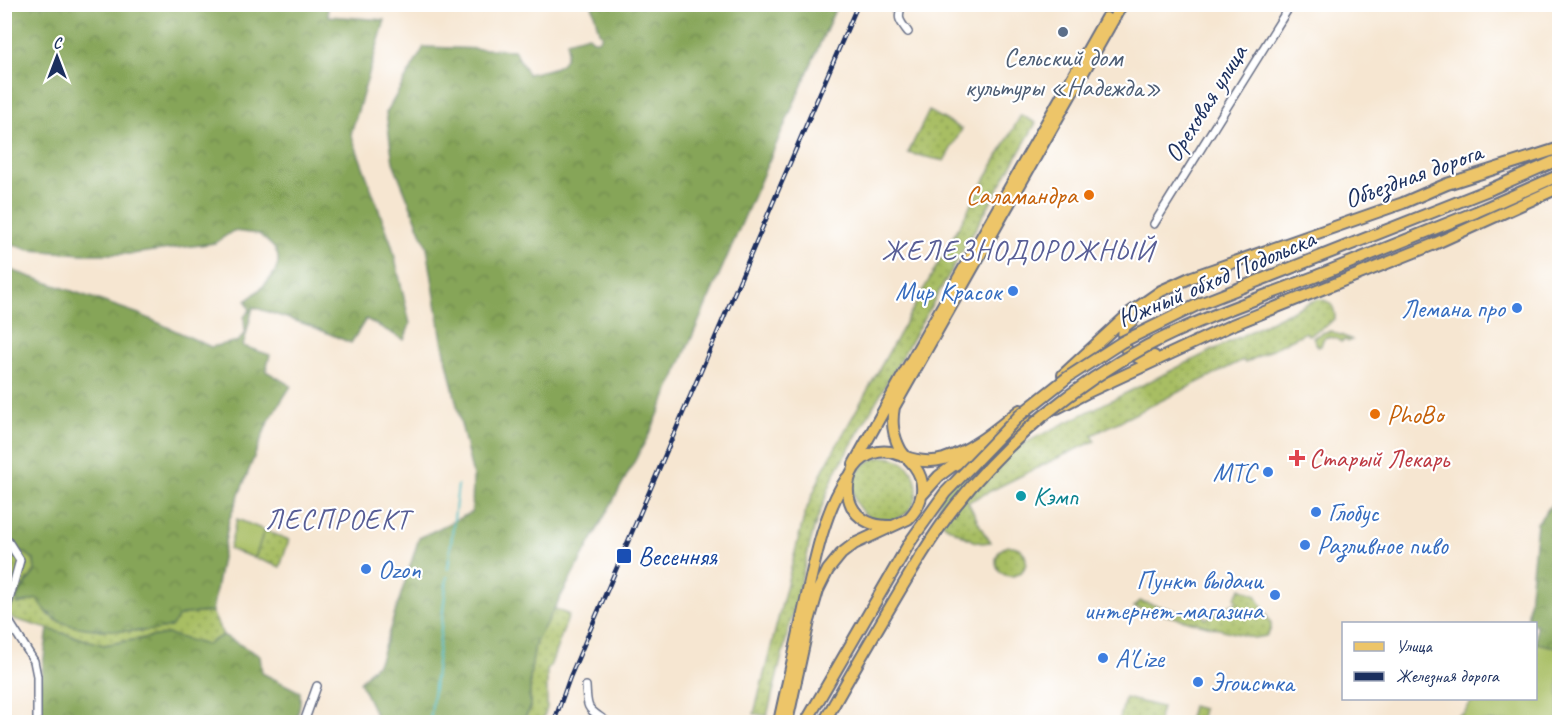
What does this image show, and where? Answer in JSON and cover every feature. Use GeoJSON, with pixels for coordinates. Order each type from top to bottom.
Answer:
{"type":"FeatureCollection","features":[{"type":"Feature","properties":{"kind":"main road"},"geometry":{"type":"LineString","coordinates":[[1114,4],[856,459],[848,482],[850,502],[862,519],[871,524],[880,526],[900,524],[915,512],[919,504],[923,486],[917,470],[899,448],[893,431],[894,407],[1122,4]]}},
{"type":"Feature","properties":{"kind":"main road","name":"Объездная дорога"},"geometry":{"type":"LineString","coordinates":[[905,457],[930,462],[960,453],[984,439],[1072,368],[1131,312],[1161,291],[1223,265],[1403,203],[1447,184],[1560,148]]}},
{"type":"Feature","properties":{"kind":"main road","name":"Южный обход Подольска"},"geometry":{"type":"LineString","coordinates":[[806,723],[910,542],[945,493],[1020,415],[1068,377],[1122,342],[1197,305],[1491,189],[1560,159]]}},
{"type":"Feature","properties":{"kind":"main road","name":"Южный обход Подольска"},"geometry":{"type":"LineString","coordinates":[[824,723],[922,553],[956,505],[988,468],[1054,406],[1088,381],[1146,347],[1203,319],[1498,203],[1560,175]]}},
{"type":"Feature","properties":{"kind":"main road"},"geometry":{"type":"LineString","coordinates":[[922,495],[939,476],[979,451],[1086,393],[1232,325],[1432,245],[1560,187]]}},
{"type":"Feature","properties":{"kind":"main road"},"geometry":{"type":"LineString","coordinates":[[1194,342],[1144,360],[1128,352],[1124,346],[1124,327],[1162,299],[1223,265]]}},
{"type":"Feature","properties":{"kind":"main road"},"geometry":{"type":"LineString","coordinates":[[779,723],[818,551],[834,501],[856,465],[870,454],[888,452],[905,457]]}},
{"type":"Feature","properties":{"kind":"main road"},"geometry":{"type":"LineString","coordinates":[[787,723],[809,621],[818,590],[828,570],[841,554],[854,544],[891,526]]}},
{"type":"Feature","properties":{"kind":"street"},"geometry":{"type":"LineString","coordinates":[[902,4],[899,18],[908,32]]}},
{"type":"Feature","properties":{"kind":"street","name":"Ореховая улица"},"geometry":{"type":"LineString","coordinates":[[1154,224],[1291,4]]}},
{"type":"Feature","properties":{"kind":"street"},"geometry":{"type":"LineString","coordinates":[[4,535],[20,560],[5,615],[34,661],[37,676],[37,723]]}},
{"type":"Feature","properties":{"kind":"street"},"geometry":{"type":"LineString","coordinates":[[304,723],[317,686]]}},
{"type":"Feature","properties":{"kind":"street"},"geometry":{"type":"LineString","coordinates":[[586,686],[587,705],[607,723]]}},
{"type":"Feature","properties":{"kind":"green space"},"geometry":{"type":"Polygon","coordinates":[[[327,4],[328,16],[385,20],[351,134],[392,245],[410,324],[404,340],[366,319],[351,343],[311,326],[253,307],[243,346],[270,355],[266,371],[291,386],[268,422],[229,520],[212,612],[184,614],[178,617],[171,626],[160,629],[114,630],[81,627],[59,621],[49,614],[37,599],[18,604],[17,597],[35,571],[34,560],[26,553],[13,552],[11,575],[5,582],[5,268],[139,314],[211,347],[239,341],[245,332],[244,317],[250,310],[246,301],[270,279],[277,266],[278,258],[275,249],[259,234],[233,231],[215,243],[132,254],[82,254],[29,250],[5,242],[5,5],[327,4]]]}},
{"type":"Feature","properties":{"kind":"green space"},"geometry":{"type":"Polygon","coordinates":[[[592,5],[837,5],[651,431],[535,644],[530,677],[530,709],[522,722],[377,722],[360,682],[380,660],[419,538],[472,512],[473,476],[442,340],[427,247],[393,162],[386,113],[424,47],[514,50],[528,74],[551,69],[562,63],[565,58],[567,41],[588,35],[593,40],[599,40],[602,36],[592,5]]]}},
{"type":"Feature","properties":{"kind":"green space"},"geometry":{"type":"Polygon","coordinates":[[[929,111],[962,129],[944,161],[908,153],[929,111]]]}},
{"type":"Feature","properties":{"kind":"green space"},"geometry":{"type":"Polygon","coordinates":[[[1021,115],[1036,123],[834,475],[814,528],[767,716],[754,714],[805,513],[823,470],[1021,115]]]}},
{"type":"Feature","properties":{"kind":"green space"},"geometry":{"type":"Polygon","coordinates":[[[1318,299],[1329,302],[1334,310],[1335,318],[1325,327],[1308,335],[1306,332],[1245,363],[1243,360],[1092,435],[1095,441],[968,502],[991,542],[973,541],[946,526],[940,520],[937,511],[944,487],[950,480],[1318,299]]]}},
{"type":"Feature","properties":{"kind":"green space"},"geometry":{"type":"Polygon","coordinates":[[[1332,331],[1352,340],[1341,342],[1336,338],[1326,337],[1318,347],[1313,337],[1332,331]]]}},
{"type":"Feature","properties":{"kind":"green space"},"geometry":{"type":"Polygon","coordinates":[[[879,457],[891,457],[908,466],[915,477],[917,489],[915,501],[908,512],[891,521],[879,521],[867,516],[858,507],[853,495],[853,483],[858,471],[867,462],[879,457]]]}},
{"type":"Feature","properties":{"kind":"green space"},"geometry":{"type":"Polygon","coordinates":[[[1559,495],[1559,648],[1537,643],[1537,622],[1527,622],[1537,523],[1559,495]]]}},
{"type":"Feature","properties":{"kind":"green space"},"geometry":{"type":"Polygon","coordinates":[[[237,519],[264,530],[255,558],[229,549],[237,519]]]}},
{"type":"Feature","properties":{"kind":"green space"},"geometry":{"type":"Polygon","coordinates":[[[264,530],[289,540],[280,567],[255,558],[264,530]]]}},
{"type":"Feature","properties":{"kind":"green space"},"geometry":{"type":"Polygon","coordinates":[[[1011,546],[1022,550],[1026,561],[1022,572],[1011,576],[1000,572],[996,561],[1000,550],[1011,546]]]}},
{"type":"Feature","properties":{"kind":"green space"},"geometry":{"type":"Polygon","coordinates":[[[13,552],[26,553],[34,560],[35,571],[20,591],[18,604],[37,599],[49,615],[60,622],[101,630],[143,631],[184,614],[212,612],[223,635],[206,645],[168,634],[103,645],[14,619],[5,611],[4,582],[11,575],[13,552]]]}},
{"type":"Feature","properties":{"kind":"green space"},"geometry":{"type":"Polygon","coordinates":[[[1241,588],[1256,595],[1271,624],[1271,629],[1266,636],[1254,638],[1134,607],[1140,601],[1196,616],[1202,613],[1205,619],[1237,602],[1235,597],[1241,588]]]}},
{"type":"Feature","properties":{"kind":"green space"},"geometry":{"type":"Polygon","coordinates":[[[553,608],[569,615],[547,671],[547,708],[542,722],[522,722],[530,709],[530,677],[535,644],[553,608]]]}},
{"type":"Feature","properties":{"kind":"green space"},"geometry":{"type":"Polygon","coordinates":[[[48,629],[104,645],[168,634],[206,645],[223,635],[260,656],[262,673],[300,692],[300,703],[295,722],[35,722],[48,629]]]}},
{"type":"Feature","properties":{"kind":"green space"},"geometry":{"type":"Polygon","coordinates":[[[1537,643],[1559,648],[1559,722],[1441,722],[1464,713],[1472,700],[1537,700],[1537,643]]]}},
{"type":"Feature","properties":{"kind":"green space"},"geometry":{"type":"Polygon","coordinates":[[[1125,698],[1162,707],[1158,722],[1119,722],[1125,698]]]}},
{"type":"Feature","properties":{"kind":"green space"},"geometry":{"type":"Polygon","coordinates":[[[1192,706],[1203,709],[1200,722],[1188,722],[1192,706]]]}},
{"type":"Feature","properties":{"kind":"waterway"},"geometry":{"type":"LineString","coordinates":[[448,569],[458,485]]}},
{"type":"Feature","properties":{"kind":"waterway"},"geometry":{"type":"LineString","coordinates":[[430,722],[447,577]]}},
{"type":"Feature","properties":{"kind":"railway"},"geometry":{"type":"LineString","coordinates":[[554,722],[570,677],[858,4]]}},
{"type":"Feature","properties":{"kind":"place","name":"Сельский дом культуры «Надежда»"},"geometry":{"type":"Point","coordinates":[1063,32]}},
{"type":"Feature","properties":{"kind":"place","name":"Саламандра"},"geometry":{"type":"Point","coordinates":[1089,195]}},
{"type":"Feature","properties":{"kind":"place","name":"Мир Красок"},"geometry":{"type":"Point","coordinates":[1013,291]}},
{"type":"Feature","properties":{"kind":"place","name":"Лемана про"},"geometry":{"type":"Point","coordinates":[1517,308]}},
{"type":"Feature","properties":{"kind":"place","name":"PhoBo"},"geometry":{"type":"Point","coordinates":[1375,414]}},
{"type":"Feature","properties":{"kind":"place","name":"Старый Лекарь"},"geometry":{"type":"Point","coordinates":[1297,458]}},
{"type":"Feature","properties":{"kind":"place","name":"МТС"},"geometry":{"type":"Point","coordinates":[1268,472]}},
{"type":"Feature","properties":{"kind":"place","name":"Кэмп"},"geometry":{"type":"Point","coordinates":[1021,496]}},
{"type":"Feature","properties":{"kind":"place","name":"Глобус"},"geometry":{"type":"Point","coordinates":[1316,512]}},
{"type":"Feature","properties":{"kind":"place","name":"Разливное пиво"},"geometry":{"type":"Point","coordinates":[1305,545]}},
{"type":"Feature","properties":{"kind":"place","name":"Весенняя"},"geometry":{"type":"Point","coordinates":[624,556]}},
{"type":"Feature","properties":{"kind":"place","name":"Ozon"},"geometry":{"type":"Point","coordinates":[366,569]}},
{"type":"Feature","properties":{"kind":"place","name":"Пункт выдачи интернет-магазина"},"geometry":{"type":"Point","coordinates":[1275,595]}},
{"type":"Feature","properties":{"kind":"place","name":"A'Lize"},"geometry":{"type":"Point","coordinates":[1103,658]}},
{"type":"Feature","properties":{"kind":"place","name":"Эгоистка"},"geometry":{"type":"Point","coordinates":[1198,682]}},
{"type":"Feature","properties":{"kind":"district","name":"ЖЕЛЕЗНОДОРОЖНЫЙ"},"geometry":{"type":"Point","coordinates":[1018,250]}},
{"type":"Feature","properties":{"kind":"district","name":"ЛЕСПРОЕКТ"},"geometry":{"type":"Point","coordinates":[338,519]}}]}
